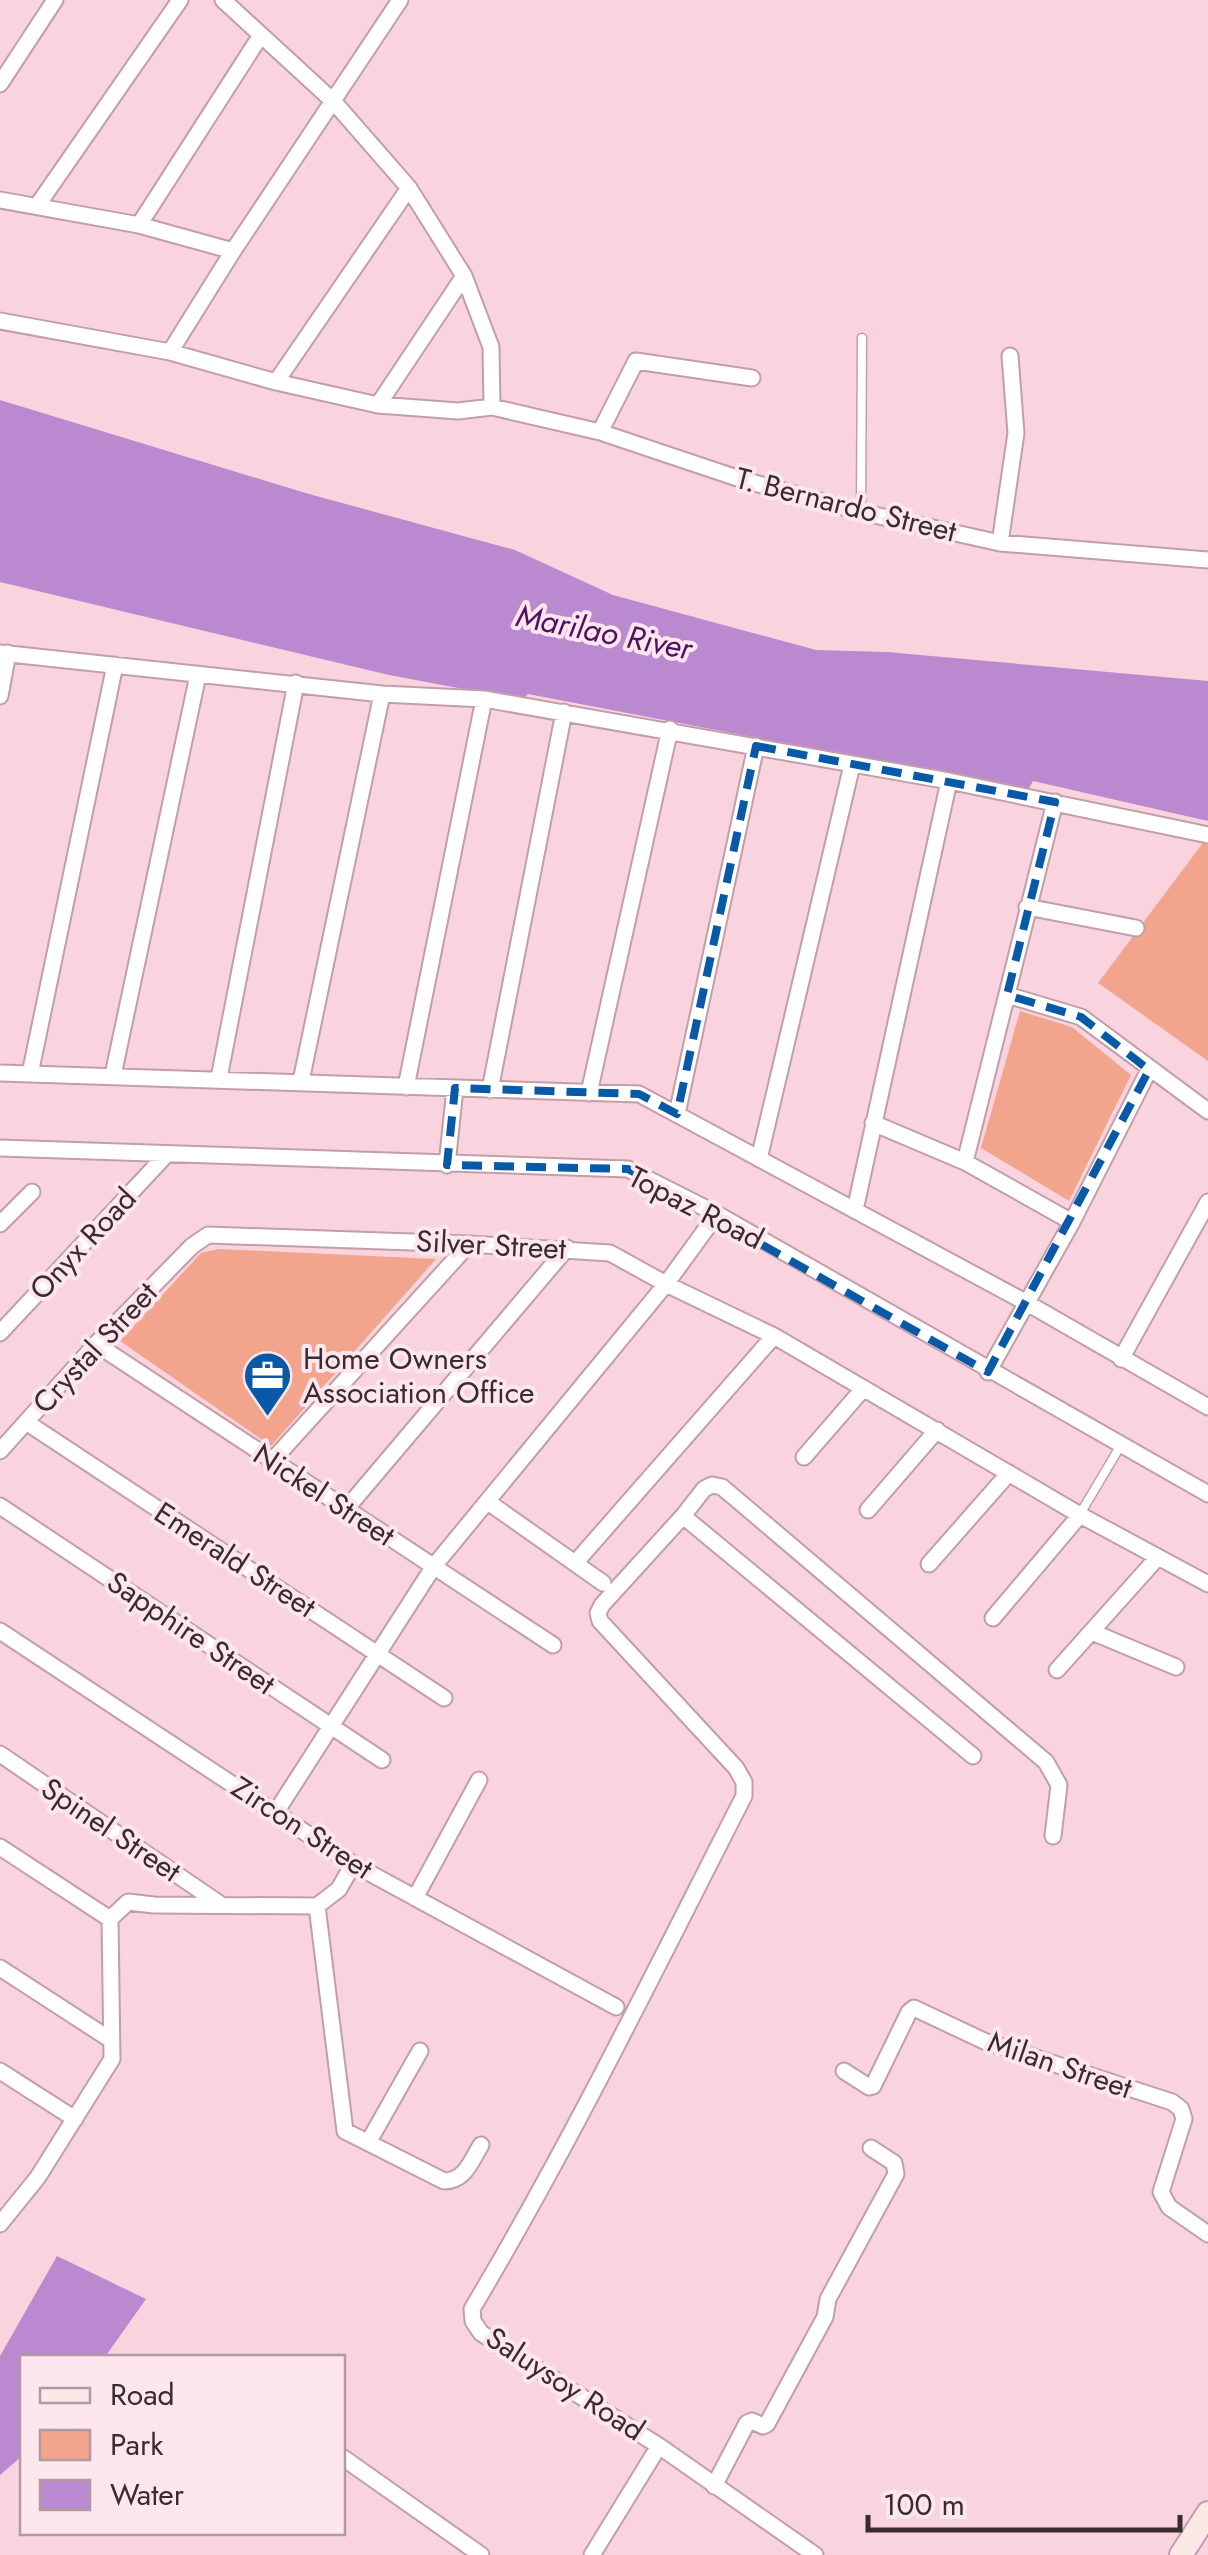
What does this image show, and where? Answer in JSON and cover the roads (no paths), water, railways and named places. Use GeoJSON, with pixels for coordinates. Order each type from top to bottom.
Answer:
{"type":"FeatureCollection","features":[{"type":"Feature","properties":{"kind":"main road"},"geometry":{"type":"LineString","coordinates":[[1181,2555],[1208,2513]]}},
{"type":"Feature","properties":{"kind":"street"},"geometry":{"type":"LineString","coordinates":[[0,84],[55,0]]}},
{"type":"Feature","properties":{"kind":"street"},"geometry":{"type":"LineString","coordinates":[[37,206],[180,0]]}},
{"type":"Feature","properties":{"kind":"street"},"geometry":{"type":"LineString","coordinates":[[223,0],[334,102],[408,188],[464,276],[490,347],[492,406]]}},
{"type":"Feature","properties":{"kind":"street"},"geometry":{"type":"LineString","coordinates":[[170,352],[334,102],[394,2]]}},
{"type":"Feature","properties":{"kind":"street"},"geometry":{"type":"LineString","coordinates":[[139,225],[261,35]]}},
{"type":"Feature","properties":{"kind":"street"},"geometry":{"type":"LineString","coordinates":[[276,382],[408,188]]}},
{"type":"Feature","properties":{"kind":"street"},"geometry":{"type":"LineString","coordinates":[[0,200],[139,225],[233,251]]}},
{"type":"Feature","properties":{"kind":"street"},"geometry":{"type":"LineString","coordinates":[[378,405],[464,276]]}},
{"type":"Feature","properties":{"kind":"street","name":"T. Bernardo Street"},"geometry":{"type":"LineString","coordinates":[[0,320],[170,352],[378,405],[458,412],[492,406],[600,432],[740,479],[861,512],[1000,543],[1208,560]]}},
{"type":"Feature","properties":{"kind":"street"},"geometry":{"type":"LineString","coordinates":[[1000,543],[1016,432],[1010,356]]}},
{"type":"Feature","properties":{"kind":"street"},"geometry":{"type":"LineString","coordinates":[[600,432],[636,361],[752,378]]}},
{"type":"Feature","properties":{"kind":"street"},"geometry":{"type":"LineString","coordinates":[[0,696],[4,653],[382,694],[484,699],[949,781],[1208,835]]}},
{"type":"Feature","properties":{"kind":"street"},"geometry":{"type":"LineString","coordinates":[[30,1074],[115,664]]}},
{"type":"Feature","properties":{"kind":"street"},"geometry":{"type":"LineString","coordinates":[[113,1075],[198,674]]}},
{"type":"Feature","properties":{"kind":"street"},"geometry":{"type":"LineString","coordinates":[[219,1078],[296,684]]}},
{"type":"Feature","properties":{"kind":"street"},"geometry":{"type":"LineString","coordinates":[[301,1082],[382,694]]}},
{"type":"Feature","properties":{"kind":"street"},"geometry":{"type":"LineString","coordinates":[[406,1087],[484,699]]}},
{"type":"Feature","properties":{"kind":"street"},"geometry":{"type":"LineString","coordinates":[[490,1090],[564,712]]}},
{"type":"Feature","properties":{"kind":"street"},"geometry":{"type":"LineString","coordinates":[[589,1093],[670,730]]}},
{"type":"Feature","properties":{"kind":"street"},"geometry":{"type":"LineString","coordinates":[[677,1114],[756,746]]}},
{"type":"Feature","properties":{"kind":"street"},"geometry":{"type":"LineString","coordinates":[[759,1159],[852,765]]}},
{"type":"Feature","properties":{"kind":"street"},"geometry":{"type":"LineString","coordinates":[[855,1210],[949,781]]}},
{"type":"Feature","properties":{"kind":"street"},"geometry":{"type":"LineString","coordinates":[[965,1162],[1055,802]]}},
{"type":"Feature","properties":{"kind":"street"},"geometry":{"type":"LineString","coordinates":[[1027,908],[1136,928]]}},
{"type":"Feature","properties":{"kind":"street"},"geometry":{"type":"LineString","coordinates":[[1007,995],[1081,1017],[1208,1111]]}},
{"type":"Feature","properties":{"kind":"street"},"geometry":{"type":"LineString","coordinates":[[988,1372],[1072,1222],[1149,1070]]}},
{"type":"Feature","properties":{"kind":"street"},"geometry":{"type":"LineString","coordinates":[[0,1073],[640,1094],[1027,1303],[1207,1406]]}},
{"type":"Feature","properties":{"kind":"street"},"geometry":{"type":"LineString","coordinates":[[447,1166],[455,1088]]}},
{"type":"Feature","properties":{"kind":"street"},"geometry":{"type":"LineString","coordinates":[[873,1123],[965,1162],[1072,1222]]}},
{"type":"Feature","properties":{"kind":"street","name":"Topaz Road"},"geometry":{"type":"LineString","coordinates":[[0,1148],[628,1170],[717,1214],[988,1372],[1208,1494]]}},
{"type":"Feature","properties":{"kind":"street","name":"Onyx Road"},"geometry":{"type":"LineString","coordinates":[[0,1334],[166,1155]]}},
{"type":"Feature","properties":{"kind":"street"},"geometry":{"type":"LineString","coordinates":[[0,1224],[32,1192]]}},
{"type":"Feature","properties":{"kind":"street"},"geometry":{"type":"LineString","coordinates":[[1122,1359],[1208,1202]]}},
{"type":"Feature","properties":{"kind":"street"},"geometry":{"type":"LineString","coordinates":[[276,1812],[434,1566],[666,1284],[717,1214]]}},
{"type":"Feature","properties":{"kind":"street","name":"Silver Street"},"geometry":{"type":"LineString","coordinates":[[192,1246],[208,1235],[610,1252],[774,1336],[1008,1474],[1208,1584]]}},
{"type":"Feature","properties":{"kind":"street"},"geometry":{"type":"LineString","coordinates":[[271,1462],[469,1244]]}},
{"type":"Feature","properties":{"kind":"street","name":"Crystal Street"},"geometry":{"type":"LineString","coordinates":[[0,1451],[96,1344],[192,1246]]}},
{"type":"Feature","properties":{"kind":"street"},"geometry":{"type":"LineString","coordinates":[[346,1509],[566,1248]]}},
{"type":"Feature","properties":{"kind":"street"},"geometry":{"type":"LineString","coordinates":[[576,1562],[774,1336]]}},
{"type":"Feature","properties":{"kind":"street","name":"Nickel Street"},"geometry":{"type":"LineString","coordinates":[[96,1344],[552,1644]]}},
{"type":"Feature","properties":{"kind":"street"},"geometry":{"type":"LineString","coordinates":[[804,1457],[863,1390]]}},
{"type":"Feature","properties":{"kind":"street","name":"Emerald Street"},"geometry":{"type":"LineString","coordinates":[[26,1422],[444,1698]]}},
{"type":"Feature","properties":{"kind":"street"},"geometry":{"type":"LineString","coordinates":[[868,1510],[937,1430]]}},
{"type":"Feature","properties":{"kind":"street"},"geometry":{"type":"LineString","coordinates":[[929,1564],[1008,1474]]}},
{"type":"Feature","properties":{"kind":"street"},"geometry":{"type":"LineString","coordinates":[[973,1756],[683,1516],[704,1489],[722,1486],[1046,1762],[1060,1785],[1054,1836]]}},
{"type":"Feature","properties":{"kind":"street"},"geometry":{"type":"LineString","coordinates":[[488,1502],[603,1583]]}},
{"type":"Feature","properties":{"kind":"street","name":"Sapphire Street"},"geometry":{"type":"LineString","coordinates":[[0,1506],[382,1760]]}},
{"type":"Feature","properties":{"kind":"street"},"geometry":{"type":"LineString","coordinates":[[993,1618],[1080,1514]]}},
{"type":"Feature","properties":{"kind":"street","name":"Saluysoy Road"},"geometry":{"type":"LineString","coordinates":[[683,1516],[598,1613],[600,1621],[736,1768],[744,1782],[744,1796],[514,2240],[472,2309],[473,2320],[482,2333],[659,2446],[816,2555]]}},
{"type":"Feature","properties":{"kind":"street"},"geometry":{"type":"LineString","coordinates":[[1057,1670],[1158,1557]]}},
{"type":"Feature","properties":{"kind":"street","name":"Zircon Street"},"geometry":{"type":"LineString","coordinates":[[0,1631],[353,1864],[616,2007]]}},
{"type":"Feature","properties":{"kind":"street"},"geometry":{"type":"LineString","coordinates":[[1092,1632],[1176,1667]]}},
{"type":"Feature","properties":{"kind":"street","name":"Spinel Street"},"geometry":{"type":"LineString","coordinates":[[0,1754],[222,1906]]}},
{"type":"Feature","properties":{"kind":"street"},"geometry":{"type":"LineString","coordinates":[[415,1898],[479,1780]]}},
{"type":"Feature","properties":{"kind":"street"},"geometry":{"type":"LineString","coordinates":[[0,1847],[110,1919]]}},
{"type":"Feature","properties":{"kind":"street"},"geometry":{"type":"LineString","coordinates":[[0,2224],[38,2177],[112,2060],[110,1919],[128,1902],[154,1906],[317,1906],[338,1890],[353,1864]]}},
{"type":"Feature","properties":{"kind":"street"},"geometry":{"type":"LineString","coordinates":[[317,1906],[345,2131],[444,2181],[454,2181],[463,2175],[481,2145]]}},
{"type":"Feature","properties":{"kind":"street"},"geometry":{"type":"LineString","coordinates":[[0,1968],[111,2040]]}},
{"type":"Feature","properties":{"kind":"street","name":"Milan Street"},"geometry":{"type":"LineString","coordinates":[[844,2071],[873,2086],[914,2008],[984,2041],[1172,2102],[1181,2109],[1184,2119],[1160,2192],[1169,2206],[1208,2234]]}},
{"type":"Feature","properties":{"kind":"street"},"geometry":{"type":"LineString","coordinates":[[369,2142],[420,2050]]}},
{"type":"Feature","properties":{"kind":"street"},"geometry":{"type":"LineString","coordinates":[[0,2071],[74,2119]]}},
{"type":"Feature","properties":{"kind":"street"},"geometry":{"type":"LineString","coordinates":[[714,2486],[747,2423],[767,2424],[825,2317],[828,2299],[896,2174],[894,2163],[871,2148]]}},
{"type":"Feature","properties":{"kind":"street"},"geometry":{"type":"LineString","coordinates":[[0,2192],[17,2204]]}},
{"type":"Feature","properties":{"kind":"street"},"geometry":{"type":"LineString","coordinates":[[592,2555],[659,2446]]}},
{"type":"Feature","properties":{"kind":"street"},"geometry":{"type":"LineString","coordinates":[[345,2460],[481,2555]]}},
{"type":"Feature","properties":{"kind":"lane"},"geometry":{"type":"LineString","coordinates":[[861,512],[862,338]]}},
{"type":"Feature","properties":{"kind":"lane"},"geometry":{"type":"LineString","coordinates":[[1080,1514],[1122,1445]]}},
{"type":"Feature","properties":{"kind":"water","name":"Marilao River"},"geometry":{"type":"Polygon","coordinates":[[[0,400],[309,494],[515,550],[613,595],[816,650],[887,652],[1208,681],[1208,821],[1033,781],[1028,790],[528,694],[522,700],[389,675],[0,582],[0,400]]]}},
{"type":"Feature","properties":{"kind":"water"},"geometry":{"type":"Polygon","coordinates":[[[57,2256],[146,2299],[106,2355],[20,2355],[20,2458],[0,2475],[0,2356],[57,2256]]]}},
{"type":"Feature","properties":{"kind":"place","name":"Home Owners Association Office"},"geometry":{"type":"Point","coordinates":[268,1418]}}]}
